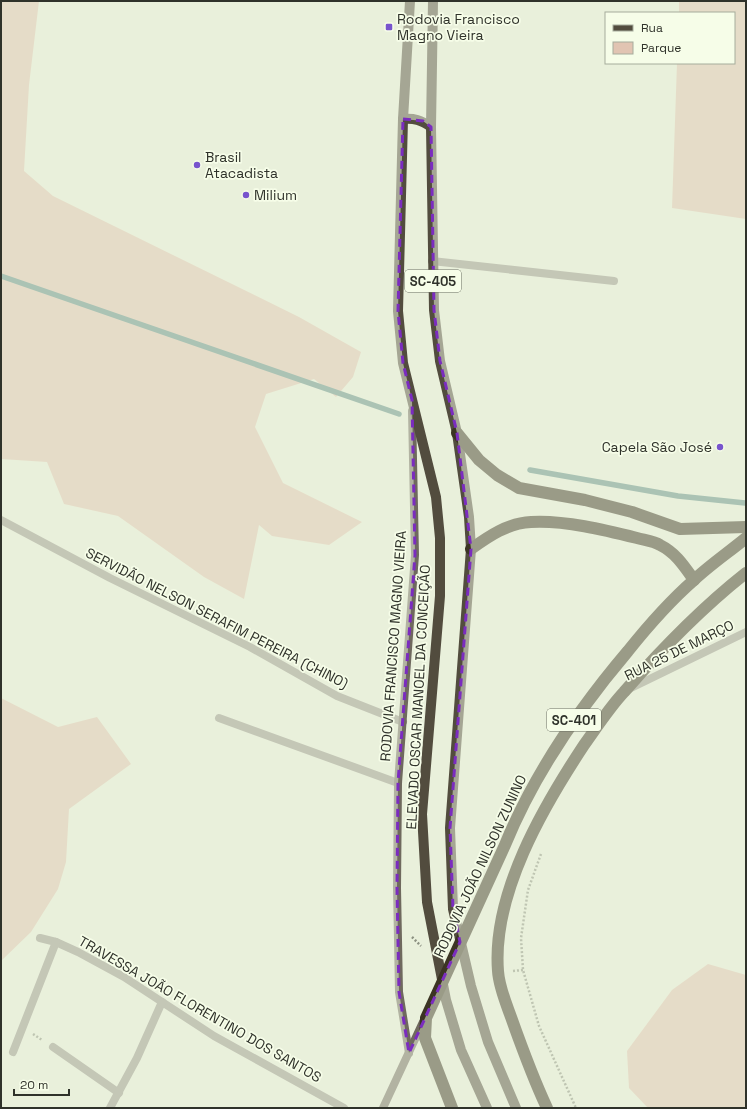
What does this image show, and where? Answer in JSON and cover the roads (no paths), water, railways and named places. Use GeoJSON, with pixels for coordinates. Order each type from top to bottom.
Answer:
{"type":"FeatureCollection","features":[{"type":"Feature","properties":{"kind":"highway"},"geometry":{"type":"LineString","coordinates":[[457,433],[479,460],[497,475],[519,488],[540,494],[585,500],[632,512],[680,528],[746,527]]}},
{"type":"Feature","properties":{"kind":"highway"},"geometry":{"type":"LineString","coordinates":[[471,550],[490,535],[509,527],[531,522],[562,524],[611,531],[660,544],[680,559],[694,580]]}},
{"type":"Feature","properties":{"kind":"highway","name":"RODOVIA JOÃO NILSON ZUNINO"},"geometry":{"type":"LineString","coordinates":[[426,1018],[516,818],[557,745],[598,686],[648,626],[694,580],[746,538]]}},
{"type":"Feature","properties":{"kind":"highway","name":"SC-401"},"geometry":{"type":"LineString","coordinates":[[547,1108],[530,1070],[505,1000],[498,972],[498,944],[501,923],[512,881],[532,832],[570,766],[623,692],[699,615],[746,572]]}},
{"type":"Feature","properties":{"kind":"highway","name":"SC-401"},"geometry":{"type":"LineString","coordinates":[[426,1018],[425,1038],[452,1108]]}},
{"type":"Feature","properties":{"kind":"main road","name":"RODOVIA FRANCISCO MAGNO VIEIRA"},"geometry":{"type":"LineString","coordinates":[[409,1053],[399,992],[397,888],[398,783],[415,555],[412,400],[403,363],[398,311],[403,118],[410,1]]}},
{"type":"Feature","properties":{"kind":"main road","name":"SC-405"},"geometry":{"type":"LineString","coordinates":[[433,1],[431,127],[434,310],[440,361],[457,433]]}},
{"type":"Feature","properties":{"kind":"main road"},"geometry":{"type":"LineString","coordinates":[[403,118],[413,118],[423,121],[431,127]]}},
{"type":"Feature","properties":{"kind":"main road","name":"ELEVADO OSCAR MANOEL DA CONCEIÇÃO"},"geometry":{"type":"LineString","coordinates":[[412,400],[436,497],[440,538],[440,596],[422,814],[427,902],[446,1000],[461,1050],[487,1108]]}},
{"type":"Feature","properties":{"kind":"main road"},"geometry":{"type":"LineString","coordinates":[[457,433],[469,517],[471,550],[450,828],[453,909],[471,986],[488,1042],[516,1108]]}},
{"type":"Feature","properties":{"kind":"main road"},"geometry":{"type":"LineString","coordinates":[[383,1108],[426,1018]]}},
{"type":"Feature","properties":{"kind":"street"},"geometry":{"type":"LineString","coordinates":[[432,261],[614,281]]}},
{"type":"Feature","properties":{"kind":"street","name":"SERVIDÃO NELSON SERAFIM PEREIRA (CHINO)"},"geometry":{"type":"LineString","coordinates":[[1,520],[110,578],[250,647],[337,696],[403,722]]}},
{"type":"Feature","properties":{"kind":"street","name":"RUA 25 DE MARÇO"},"geometry":{"type":"LineString","coordinates":[[623,692],[746,632]]}},
{"type":"Feature","properties":{"kind":"street"},"geometry":{"type":"LineString","coordinates":[[219,718],[398,783]]}},
{"type":"Feature","properties":{"kind":"street","name":"TRAVESSA JOÃO FLORENTINO DOS SANTOS"},"geometry":{"type":"LineString","coordinates":[[40,938],[56,942],[78,952],[124,977],[214,1036],[344,1108]]}},
{"type":"Feature","properties":{"kind":"street"},"geometry":{"type":"LineString","coordinates":[[13,1052],[56,942]]}},
{"type":"Feature","properties":{"kind":"street"},"geometry":{"type":"LineString","coordinates":[[110,1108],[137,1058],[162,1002]]}},
{"type":"Feature","properties":{"kind":"street"},"geometry":{"type":"LineString","coordinates":[[53,1047],[119,1093]]}},
{"type":"Feature","properties":{"kind":"waterway"},"geometry":{"type":"LineString","coordinates":[[1,276],[399,414]]}},
{"type":"Feature","properties":{"kind":"waterway"},"geometry":{"type":"LineString","coordinates":[[530,470],[678,496],[745,503]]}},
{"type":"Feature","properties":{"kind":"place","name":"Rodovia Francisco Magno Vieira"},"geometry":{"type":"Point","coordinates":[389,27]}},
{"type":"Feature","properties":{"kind":"place","name":"Brasil Atacadista"},"geometry":{"type":"Point","coordinates":[197,165]}},
{"type":"Feature","properties":{"kind":"place","name":"Milium"},"geometry":{"type":"Point","coordinates":[246,195]}},
{"type":"Feature","properties":{"kind":"place","name":"Capela São José"},"geometry":{"type":"Point","coordinates":[720,447]}}]}
